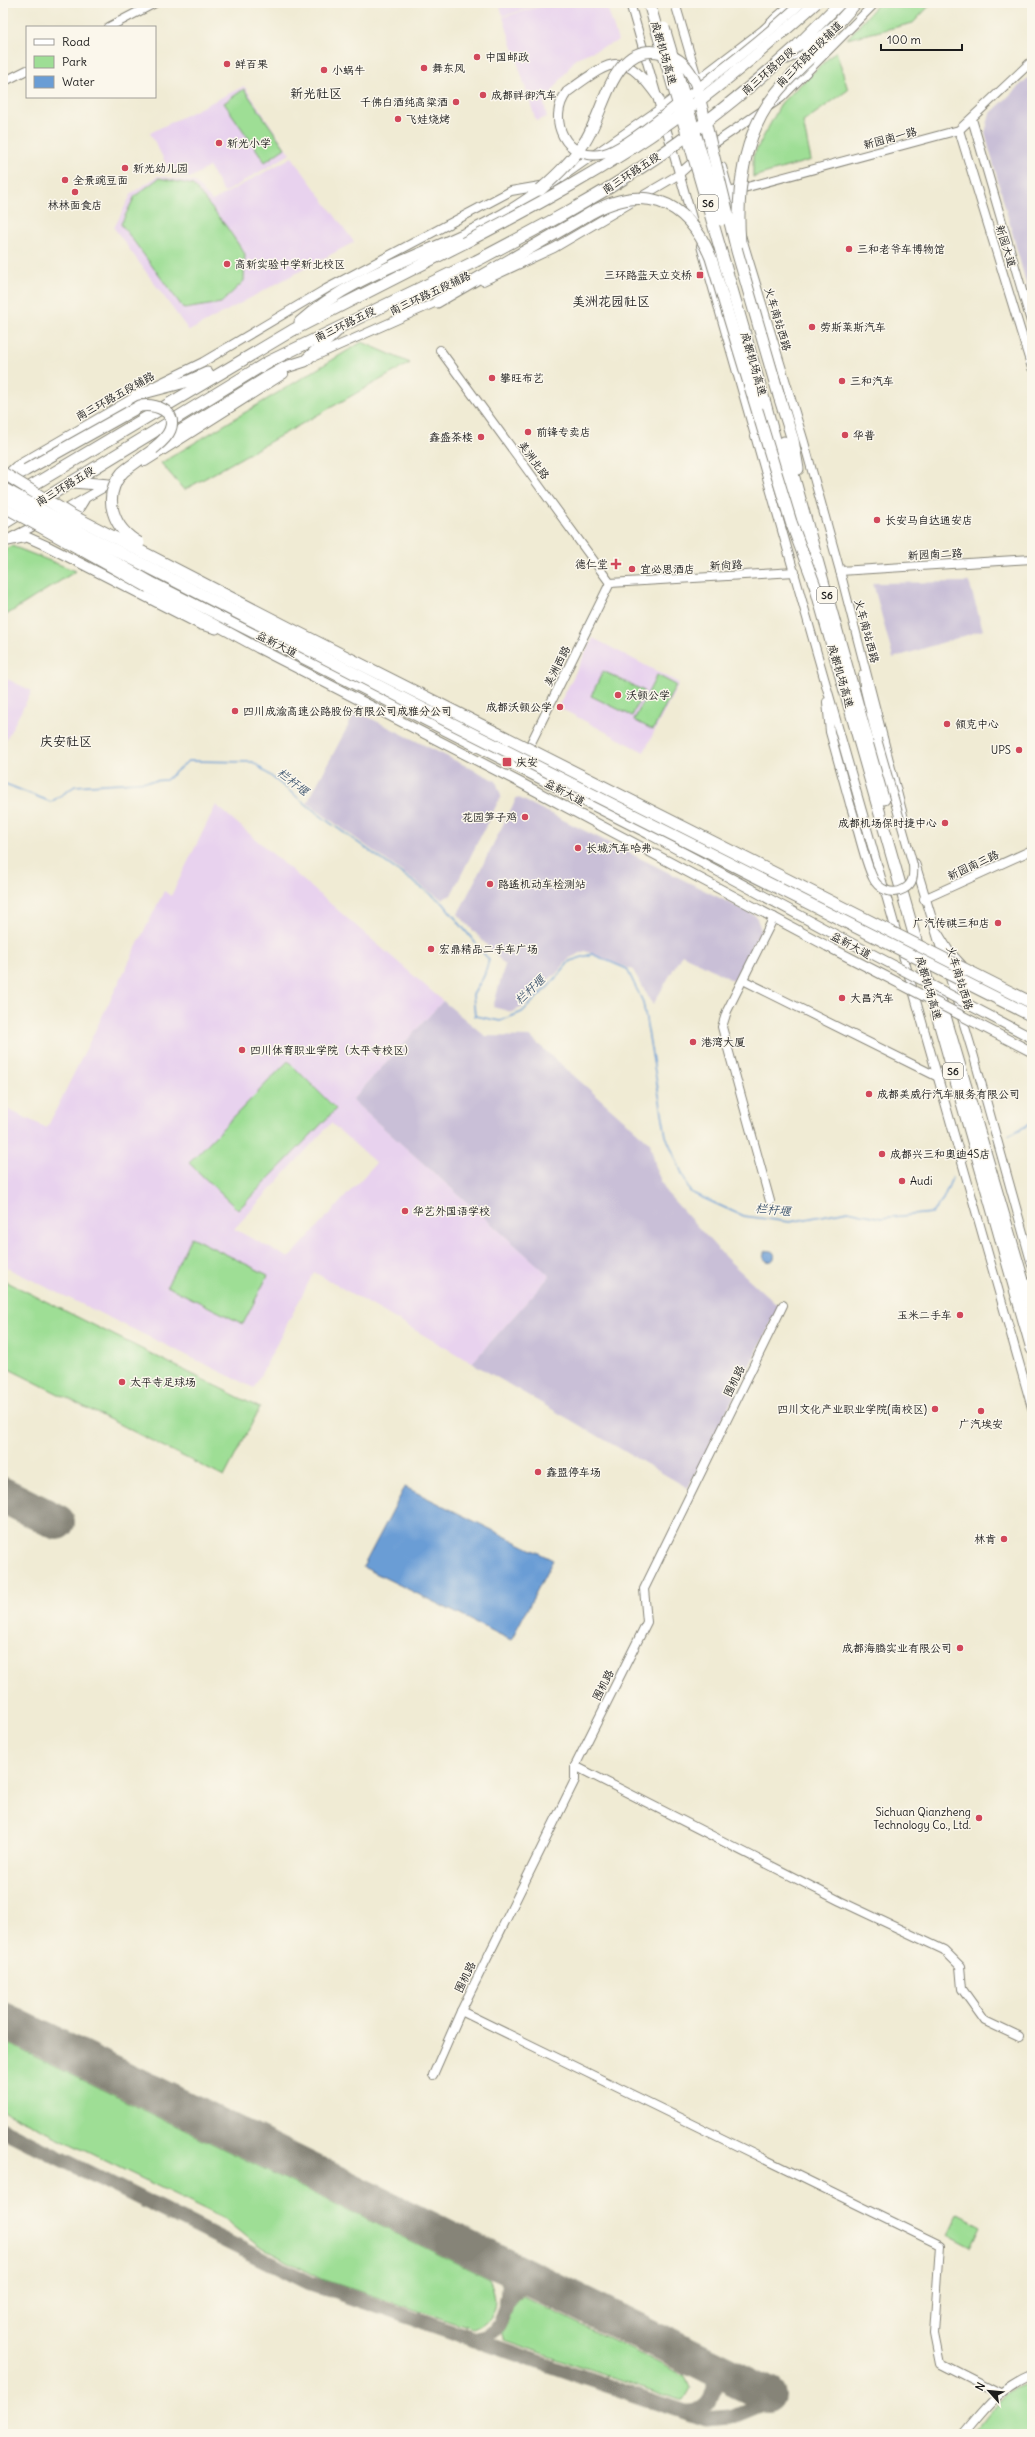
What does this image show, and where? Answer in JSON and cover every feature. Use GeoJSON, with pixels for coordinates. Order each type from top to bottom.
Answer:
{"type":"FeatureCollection","features":[{"type":"Feature","properties":{"kind":"highway","name":"成都机场高速"},"geometry":{"type":"LineString","coordinates":[[649,3],[765,403],[817,591],[878,791],[1032,1311]]}},
{"type":"Feature","properties":{"kind":"highway","name":"成都机场高速"},"geometry":{"type":"LineString","coordinates":[[657,3],[808,529],[878,791],[1032,1349]]}},
{"type":"Feature","properties":{"kind":"highway","name":"南三环路四段"},"geometry":{"type":"LineString","coordinates":[[684,112],[735,73],[816,3]]}},
{"type":"Feature","properties":{"kind":"highway","name":"南三环路四段"},"geometry":{"type":"LineString","coordinates":[[691,132],[727,106],[779,62],[799,48],[840,3]]}},
{"type":"Feature","properties":{"kind":"highway"},"geometry":{"type":"LineString","coordinates":[[799,48],[814,44],[837,24],[856,3]]}},
{"type":"Feature","properties":{"kind":"highway"},"geometry":{"type":"LineString","coordinates":[[743,269],[740,234],[740,202],[748,149],[759,122],[774,96],[864,3]]}},
{"type":"Feature","properties":{"kind":"highway"},"geometry":{"type":"LineString","coordinates":[[286,334],[326,300],[350,286],[478,228],[527,201],[558,174],[585,142],[610,85],[625,64],[637,55],[651,51],[677,58],[691,73],[696,84],[743,269],[793,440],[808,529]]}},
{"type":"Feature","properties":{"kind":"highway","name":"南三环路五段"},"geometry":{"type":"LineString","coordinates":[[3,503],[286,334],[521,213],[641,142],[684,112]]}},
{"type":"Feature","properties":{"kind":"highway","name":"南三环路五段"},"geometry":{"type":"LineString","coordinates":[[3,524],[268,362],[347,322],[476,261],[597,196],[646,165],[691,132]]}},
{"type":"Feature","properties":{"kind":"highway"},"geometry":{"type":"LineString","coordinates":[[437,302],[601,207],[621,200],[639,198],[656,200],[677,211],[692,223],[701,236],[711,258],[791,522],[817,591]]}},
{"type":"Feature","properties":{"kind":"highway"},"geometry":{"type":"LineString","coordinates":[[153,449],[268,377],[286,367],[304,361],[347,322]]}},
{"type":"Feature","properties":{"kind":"highway"},"geometry":{"type":"LineString","coordinates":[[136,395],[189,381],[256,351]]}},
{"type":"Feature","properties":{"kind":"highway"},"geometry":{"type":"LineString","coordinates":[[3,482],[140,406],[156,406],[165,410],[170,418],[170,430],[153,449],[119,478],[112,494],[113,511],[119,527],[129,537],[161,555],[174,567]]}},
{"type":"Feature","properties":{"kind":"highway"},"geometry":{"type":"LineString","coordinates":[[3,473],[71,515],[294,630],[1032,1003]]}},
{"type":"Feature","properties":{"kind":"highway"},"geometry":{"type":"LineString","coordinates":[[73,482],[109,484]]}},
{"type":"Feature","properties":{"kind":"highway"},"geometry":{"type":"LineString","coordinates":[[3,488],[88,536],[442,719],[1032,1016]]}},
{"type":"Feature","properties":{"kind":"main road"},"geometry":{"type":"LineString","coordinates":[[111,26],[155,3]]}},
{"type":"Feature","properties":{"kind":"main road"},"geometry":{"type":"LineString","coordinates":[[630,3],[660,103],[678,175],[703,253],[795,572],[824,680],[1032,1408]]}},
{"type":"Feature","properties":{"kind":"main road","name":"火车南站西路"},"geometry":{"type":"LineString","coordinates":[[675,3],[698,79],[729,192],[804,442],[863,658],[924,899],[974,1058],[1032,1265]]}},
{"type":"Feature","properties":{"kind":"main road"},"geometry":{"type":"LineString","coordinates":[[774,20],[789,3]]}},
{"type":"Feature","properties":{"kind":"main road"},"geometry":{"type":"LineString","coordinates":[[698,79],[774,20],[793,3]]}},
{"type":"Feature","properties":{"kind":"main road"},"geometry":{"type":"LineString","coordinates":[[660,103],[642,76],[624,65],[604,67],[567,92],[561,102],[557,117],[559,127],[565,141],[583,152],[603,154],[646,128],[767,35],[801,3]]}},
{"type":"Feature","properties":{"kind":"main road","name":"南三环路四段辅道"},"geometry":{"type":"LineString","coordinates":[[715,142],[781,98],[874,3]]}},
{"type":"Feature","properties":{"kind":"main road","name":"新园南一路"},"geometry":{"type":"LineString","coordinates":[[729,192],[959,130],[1032,61]]}},
{"type":"Feature","properties":{"kind":"main road"},"geometry":{"type":"LineString","coordinates":[[3,82],[26,70]]}},
{"type":"Feature","properties":{"kind":"main road","name":"南三环路五段辅路"},"geometry":{"type":"LineString","coordinates":[[3,478],[16,466],[136,395],[203,362],[326,289],[511,191],[552,184],[660,103],[698,79]]}},
{"type":"Feature","properties":{"kind":"main road","name":"新园大道"},"geometry":{"type":"LineString","coordinates":[[972,119],[1032,327]]}},
{"type":"Feature","properties":{"kind":"main road","name":"新园大道"},"geometry":{"type":"LineString","coordinates":[[959,130],[1032,368]]}},
{"type":"Feature","properties":{"kind":"main road","name":"南三环路五段辅路"},"geometry":{"type":"LineString","coordinates":[[3,541],[84,500],[304,361],[554,248],[678,175],[715,142]]}},
{"type":"Feature","properties":{"kind":"main road"},"geometry":{"type":"LineString","coordinates":[[1021,332],[1032,327]]}},
{"type":"Feature","properties":{"kind":"main road","name":"美洲北路"},"geometry":{"type":"LineString","coordinates":[[440,350],[610,583]]}},
{"type":"Feature","properties":{"kind":"main road","name":"益新大道"},"geometry":{"type":"LineString","coordinates":[[3,497],[149,585]]}},
{"type":"Feature","properties":{"kind":"main road"},"geometry":{"type":"LineString","coordinates":[[3,541],[27,537],[84,564],[201,626],[230,628],[226,615],[87,540],[79,533],[76,526],[76,513],[84,500]]}},
{"type":"Feature","properties":{"kind":"main road","name":"益新大道"},"geometry":{"type":"LineString","coordinates":[[3,507],[827,946],[1032,1052]]}},
{"type":"Feature","properties":{"kind":"main road","name":"新园南二路"},"geometry":{"type":"LineString","coordinates":[[840,571],[1032,559]]}},
{"type":"Feature","properties":{"kind":"main road","name":"新尚路"},"geometry":{"type":"LineString","coordinates":[[610,583],[795,572]]}},
{"type":"Feature","properties":{"kind":"main road","name":"美洲西路"},"geometry":{"type":"LineString","coordinates":[[517,780],[519,767],[610,583]]}},
{"type":"Feature","properties":{"kind":"main road","name":"益新大道"},"geometry":{"type":"LineString","coordinates":[[230,628],[519,767],[649,834],[834,934],[1032,1038]]}},
{"type":"Feature","properties":{"kind":"main road"},"geometry":{"type":"LineString","coordinates":[[824,680],[830,732],[850,804],[875,881],[889,891],[896,892],[908,887],[913,878],[913,865],[877,739],[864,686],[863,658]]}},
{"type":"Feature","properties":{"kind":"main road","name":"新园南三路"},"geometry":{"type":"LineString","coordinates":[[924,899],[1032,850]]}},
{"type":"Feature","properties":{"kind":"main road"},"geometry":{"type":"LineString","coordinates":[[770,1201],[722,1027],[727,1011],[774,917]]}},
{"type":"Feature","properties":{"kind":"main road"},"geometry":{"type":"LineString","coordinates":[[931,922],[949,951],[960,964],[1032,997]]}},
{"type":"Feature","properties":{"kind":"main road"},"geometry":{"type":"LineString","coordinates":[[743,980],[938,1078]]}},
{"type":"Feature","properties":{"kind":"main road","name":"围机路"},"geometry":{"type":"LineString","coordinates":[[433,2075],[461,2011],[575,1780],[575,1766],[647,1622],[644,1589],[783,1305]]}},
{"type":"Feature","properties":{"kind":"main road"},"geometry":{"type":"LineString","coordinates":[[575,1766],[840,1901],[944,1950],[960,1966],[962,1989],[985,2021],[1019,2037]]}},
{"type":"Feature","properties":{"kind":"main road"},"geometry":{"type":"LineString","coordinates":[[461,2011],[940,2245],[934,2333],[940,2363],[999,2393]]}},
{"type":"Feature","properties":{"kind":"main road"},"geometry":{"type":"LineString","coordinates":[[964,2434],[999,2393],[1015,2382],[1032,2375]]}},
{"type":"Feature","properties":{"kind":"shaded area"},"geometry":{"type":"Polygon","coordinates":[[[499,3],[548,3],[503,16],[499,3]]]}},
{"type":"Feature","properties":{"kind":"shaded area"},"geometry":{"type":"Polygon","coordinates":[[[552,3],[606,3],[618,41],[576,58],[544,103],[547,117],[536,121],[503,17],[552,3]]]}},
{"type":"Feature","properties":{"kind":"shaded area"},"geometry":{"type":"Polygon","coordinates":[[[1032,74],[1032,305],[985,133],[990,114],[1032,74]]]}},
{"type":"Feature","properties":{"kind":"shaded area","name":"新光小学"},"geometry":{"type":"Polygon","coordinates":[[[244,86],[290,154],[224,193],[209,167],[190,178],[172,175],[150,133],[244,86]]]}},
{"type":"Feature","properties":{"kind":"shaded area","name":"高新实验中学新北校区"},"geometry":{"type":"Polygon","coordinates":[[[292,157],[354,242],[189,331],[114,228],[132,193],[158,176],[195,182],[212,201],[292,157]]]}},
{"type":"Feature","properties":{"kind":"shaded area"},"geometry":{"type":"Polygon","coordinates":[[[969,582],[983,630],[893,658],[873,583],[969,582]]]}},
{"type":"Feature","properties":{"kind":"shaded area","name":"沃顿公学"},"geometry":{"type":"Polygon","coordinates":[[[593,638],[679,683],[644,752],[558,707],[593,638]]]}},
{"type":"Feature","properties":{"kind":"shaded area"},"geometry":{"type":"Polygon","coordinates":[[[3,677],[32,691],[3,745],[3,677]]]}},
{"type":"Feature","properties":{"kind":"shaded area"},"geometry":{"type":"Polygon","coordinates":[[[356,711],[496,781],[501,796],[451,895],[442,899],[430,892],[307,803],[356,711]]]}},
{"type":"Feature","properties":{"kind":"shaded area"},"geometry":{"type":"Polygon","coordinates":[[[517,797],[756,916],[761,930],[734,981],[682,954],[653,1005],[633,970],[585,951],[570,958],[524,1005],[512,1012],[493,1007],[505,965],[458,914],[517,797]]]}},
{"type":"Feature","properties":{"kind":"shaded area","name":"四川体育职业学院（太平寺校区）"},"geometry":{"type":"Polygon","coordinates":[[[216,805],[443,1001],[352,1100],[550,1276],[472,1363],[314,1272],[254,1388],[3,1266],[3,1107],[47,1128],[164,891],[171,896],[216,805]],[[331,1123],[234,1229],[289,1258],[376,1163],[331,1123]]]}},
{"type":"Feature","properties":{"kind":"shaded area"},"geometry":{"type":"Polygon","coordinates":[[[443,1001],[485,1036],[530,1037],[650,1143],[657,1172],[666,1192],[726,1258],[779,1307],[688,1488],[472,1363],[550,1276],[352,1100],[443,1001]]]}},
{"type":"Feature","properties":{"kind":"green space"},"geometry":{"type":"Polygon","coordinates":[[[879,3],[932,3],[913,23],[847,39],[879,3]]]}},
{"type":"Feature","properties":{"kind":"green space"},"geometry":{"type":"Polygon","coordinates":[[[836,51],[848,90],[803,122],[811,160],[753,177],[753,156],[782,102],[836,51]]]}},
{"type":"Feature","properties":{"kind":"green space"},"geometry":{"type":"Polygon","coordinates":[[[244,89],[285,148],[265,162],[224,103],[244,89]]]}},
{"type":"Feature","properties":{"kind":"green space"},"geometry":{"type":"Polygon","coordinates":[[[159,178],[193,185],[226,226],[245,254],[244,281],[221,303],[184,309],[121,224],[135,196],[159,178]]]}},
{"type":"Feature","properties":{"kind":"green space"},"geometry":{"type":"Polygon","coordinates":[[[362,342],[410,363],[184,490],[161,463],[362,342]]]}},
{"type":"Feature","properties":{"kind":"green space"},"geometry":{"type":"Polygon","coordinates":[[[12,546],[76,571],[3,617],[3,551],[12,546]]]}},
{"type":"Feature","properties":{"kind":"green space"},"geometry":{"type":"Polygon","coordinates":[[[603,671],[644,691],[632,716],[591,696],[603,671]]]}},
{"type":"Feature","properties":{"kind":"green space"},"geometry":{"type":"Polygon","coordinates":[[[657,675],[676,685],[653,730],[634,720],[657,675]]]}},
{"type":"Feature","properties":{"kind":"green space"},"geometry":{"type":"Polygon","coordinates":[[[288,1061],[336,1109],[238,1210],[189,1163],[288,1061]]]}},
{"type":"Feature","properties":{"kind":"green space"},"geometry":{"type":"Polygon","coordinates":[[[191,1237],[268,1275],[243,1324],[167,1286],[191,1237]]]}},
{"type":"Feature","properties":{"kind":"green space","name":"太平寺足球场"},"geometry":{"type":"Polygon","coordinates":[[[3,1280],[260,1408],[224,1477],[3,1366],[3,1280]]]}},
{"type":"Feature","properties":{"kind":"green space"},"geometry":{"type":"Polygon","coordinates":[[[3,2041],[489,2279],[495,2302],[491,2315],[481,2325],[473,2329],[322,2279],[258,2246],[225,2219],[3,2111],[3,2041]]]}},
{"type":"Feature","properties":{"kind":"green space"},"geometry":{"type":"Polygon","coordinates":[[[958,2214],[981,2226],[971,2247],[948,2235],[958,2214]]]}},
{"type":"Feature","properties":{"kind":"green space"},"geometry":{"type":"Polygon","coordinates":[[[524,2297],[685,2376],[690,2388],[683,2400],[679,2400],[504,2340],[502,2334],[503,2321],[509,2309],[524,2297]]]}},
{"type":"Feature","properties":{"kind":"green space"},"geometry":{"type":"Polygon","coordinates":[[[1032,2382],[1032,2434],[974,2434],[1007,2392],[1032,2382]]]}},
{"type":"Feature","properties":{"kind":"water"},"geometry":{"type":"Polygon","coordinates":[[[769,1250],[773,1252],[775,1256],[773,1260],[769,1262],[765,1260],[763,1256],[765,1252],[769,1250]]]}},
{"type":"Feature","properties":{"kind":"water"},"geometry":{"type":"Polygon","coordinates":[[[405,1487],[553,1560],[511,1640],[363,1567],[405,1487]]]}},
{"type":"Feature","properties":{"kind":"waterway","name":"栏杆堰"},"geometry":{"type":"LineString","coordinates":[[3,783],[51,802],[75,786],[166,780],[188,761],[253,762],[326,820],[443,903],[489,960],[484,976],[473,995],[475,1016],[500,1021],[522,1012],[549,986],[570,961],[592,954],[627,969],[643,1002],[666,1136],[690,1192],[743,1216],[790,1222],[848,1211],[881,1218],[932,1213],[943,1199],[952,1178]]}},
{"type":"Feature","properties":{"kind":"waterway","name":"栏杆堰"},"geometry":{"type":"LineString","coordinates":[[1009,1135],[1032,1123]]}},
{"type":"Feature","properties":{"kind":"taxiway"},"geometry":{"type":"LineString","coordinates":[[42,1503],[51,1508],[54,1518],[48,1524],[42,1525],[32,1520],[27,1507],[42,1503]]}},
{"type":"Feature","properties":{"kind":"taxiway"},"geometry":{"type":"LineString","coordinates":[[3,2130],[310,2283],[705,2419],[731,2417],[760,2405],[768,2395]]}},
{"type":"Feature","properties":{"kind":"taxiway"},"geometry":{"type":"LineString","coordinates":[[474,2340],[488,2336],[495,2329],[503,2315],[507,2299],[508,2276],[492,2259]]}},
{"type":"Feature","properties":{"kind":"taxiway"},"geometry":{"type":"LineString","coordinates":[[507,2304],[514,2294],[526,2285],[543,2284]]}},
{"type":"Feature","properties":{"kind":"taxiway"},"geometry":{"type":"LineString","coordinates":[[687,2412],[702,2408],[707,2403],[714,2390],[712,2375],[707,2367],[698,2361]]}},
{"type":"Feature","properties":{"kind":"runway"},"geometry":{"type":"LineString","coordinates":[[3,1495],[57,1522]]}},
{"type":"Feature","properties":{"kind":"runway"},"geometry":{"type":"LineString","coordinates":[[3,2020],[768,2395]]}},
{"type":"Feature","properties":{"kind":"place","name":"中国邮政"},"geometry":{"type":"Point","coordinates":[477,57]}},
{"type":"Feature","properties":{"kind":"place","name":"鲜百果"},"geometry":{"type":"Point","coordinates":[227,64]}},
{"type":"Feature","properties":{"kind":"place","name":"舞东风"},"geometry":{"type":"Point","coordinates":[424,68]}},
{"type":"Feature","properties":{"kind":"place","name":"小蜗牛"},"geometry":{"type":"Point","coordinates":[324,70]}},
{"type":"Feature","properties":{"kind":"place","name":"成都祥御汽车"},"geometry":{"type":"Point","coordinates":[483,95]}},
{"type":"Feature","properties":{"kind":"place","name":"千佛白酒纯高粱酒"},"geometry":{"type":"Point","coordinates":[456,102]}},
{"type":"Feature","properties":{"kind":"place","name":"飞娃烧烤"},"geometry":{"type":"Point","coordinates":[398,119]}},
{"type":"Feature","properties":{"kind":"place","name":"新光小学"},"geometry":{"type":"Point","coordinates":[219,143]}},
{"type":"Feature","properties":{"kind":"place","name":"新光幼儿园"},"geometry":{"type":"Point","coordinates":[125,168]}},
{"type":"Feature","properties":{"kind":"place","name":"全景豌豆面"},"geometry":{"type":"Point","coordinates":[65,180]}},
{"type":"Feature","properties":{"kind":"place","name":"林林面食店"},"geometry":{"type":"Point","coordinates":[75,192]}},
{"type":"Feature","properties":{"kind":"place","name":"三和老爷车博物馆"},"geometry":{"type":"Point","coordinates":[849,249]}},
{"type":"Feature","properties":{"kind":"place","name":"高新实验中学新北校区"},"geometry":{"type":"Point","coordinates":[227,264]}},
{"type":"Feature","properties":{"kind":"place","name":"三环路蓝天立交桥"},"geometry":{"type":"Point","coordinates":[700,275]}},
{"type":"Feature","properties":{"kind":"place","name":"劳斯莱斯汽车"},"geometry":{"type":"Point","coordinates":[812,327]}},
{"type":"Feature","properties":{"kind":"place","name":"攀旺布艺"},"geometry":{"type":"Point","coordinates":[492,378]}},
{"type":"Feature","properties":{"kind":"place","name":"三和汽车"},"geometry":{"type":"Point","coordinates":[842,381]}},
{"type":"Feature","properties":{"kind":"place","name":"前锋专卖店"},"geometry":{"type":"Point","coordinates":[528,432]}},
{"type":"Feature","properties":{"kind":"place","name":"华普"},"geometry":{"type":"Point","coordinates":[845,435]}},
{"type":"Feature","properties":{"kind":"place","name":"鑫盛茶楼"},"geometry":{"type":"Point","coordinates":[481,437]}},
{"type":"Feature","properties":{"kind":"place","name":"长安马自达通安店"},"geometry":{"type":"Point","coordinates":[877,520]}},
{"type":"Feature","properties":{"kind":"place","name":"德仁堂"},"geometry":{"type":"Point","coordinates":[616,564]}},
{"type":"Feature","properties":{"kind":"place","name":"宜必思酒店"},"geometry":{"type":"Point","coordinates":[632,569]}},
{"type":"Feature","properties":{"kind":"place","name":"沃顿公学"},"geometry":{"type":"Point","coordinates":[618,695]}},
{"type":"Feature","properties":{"kind":"place","name":"成都沃顿公学"},"geometry":{"type":"Point","coordinates":[560,707]}},
{"type":"Feature","properties":{"kind":"place","name":"四川成渝高速公路股份有限公司成雅分公司"},"geometry":{"type":"Point","coordinates":[235,711]}},
{"type":"Feature","properties":{"kind":"place","name":"领克中心"},"geometry":{"type":"Point","coordinates":[947,724]}},
{"type":"Feature","properties":{"kind":"place","name":"UPS"},"geometry":{"type":"Point","coordinates":[1019,750]}},
{"type":"Feature","properties":{"kind":"place","name":"庆安"},"geometry":{"type":"Point","coordinates":[507,762]}},
{"type":"Feature","properties":{"kind":"place","name":"花园笋子鸡"},"geometry":{"type":"Point","coordinates":[525,817]}},
{"type":"Feature","properties":{"kind":"place","name":"成都机场保时捷中心"},"geometry":{"type":"Point","coordinates":[945,823]}},
{"type":"Feature","properties":{"kind":"place","name":"长城汽车哈弗"},"geometry":{"type":"Point","coordinates":[578,848]}},
{"type":"Feature","properties":{"kind":"place","name":"路遥机动车检测站"},"geometry":{"type":"Point","coordinates":[490,884]}},
{"type":"Feature","properties":{"kind":"place","name":"广汽传祺三和店"},"geometry":{"type":"Point","coordinates":[998,923]}},
{"type":"Feature","properties":{"kind":"place","name":"宏鼎精品二手车广场"},"geometry":{"type":"Point","coordinates":[431,949]}},
{"type":"Feature","properties":{"kind":"place","name":"大昌汽车"},"geometry":{"type":"Point","coordinates":[842,998]}},
{"type":"Feature","properties":{"kind":"place","name":"港湾大厦"},"geometry":{"type":"Point","coordinates":[693,1042]}},
{"type":"Feature","properties":{"kind":"place","name":"四川体育职业学院（太平寺校区）"},"geometry":{"type":"Point","coordinates":[242,1050]}},
{"type":"Feature","properties":{"kind":"place","name":"成都美威行汽车服务有限公司"},"geometry":{"type":"Point","coordinates":[869,1094]}},
{"type":"Feature","properties":{"kind":"place","name":"成都兴三和奥迪4S店"},"geometry":{"type":"Point","coordinates":[882,1154]}},
{"type":"Feature","properties":{"kind":"place","name":"Audi"},"geometry":{"type":"Point","coordinates":[902,1181]}},
{"type":"Feature","properties":{"kind":"place","name":"华艺外国语学校"},"geometry":{"type":"Point","coordinates":[405,1211]}},
{"type":"Feature","properties":{"kind":"place","name":"玉米二手车"},"geometry":{"type":"Point","coordinates":[960,1315]}},
{"type":"Feature","properties":{"kind":"place","name":"太平寺足球场"},"geometry":{"type":"Point","coordinates":[122,1382]}},
{"type":"Feature","properties":{"kind":"place","name":"四川文化产业职业学院(南校区)"},"geometry":{"type":"Point","coordinates":[935,1409]}},
{"type":"Feature","properties":{"kind":"place","name":"广汽埃安"},"geometry":{"type":"Point","coordinates":[981,1411]}},
{"type":"Feature","properties":{"kind":"place","name":"鑫盟停车场"},"geometry":{"type":"Point","coordinates":[538,1472]}},
{"type":"Feature","properties":{"kind":"place","name":"林肯"},"geometry":{"type":"Point","coordinates":[1004,1539]}},
{"type":"Feature","properties":{"kind":"place","name":"成都海腾实业有限公司"},"geometry":{"type":"Point","coordinates":[960,1648]}},
{"type":"Feature","properties":{"kind":"place","name":"Sichuan Qianzheng Technology Co., Ltd."},"geometry":{"type":"Point","coordinates":[979,1818]}},
{"type":"Feature","properties":{"kind":"district","name":"新光社区"},"geometry":{"type":"Point","coordinates":[316,93]}},
{"type":"Feature","properties":{"kind":"district","name":"美洲花园社区"},"geometry":{"type":"Point","coordinates":[611,301]}},
{"type":"Feature","properties":{"kind":"district","name":"庆安社区"},"geometry":{"type":"Point","coordinates":[66,741]}}]}
